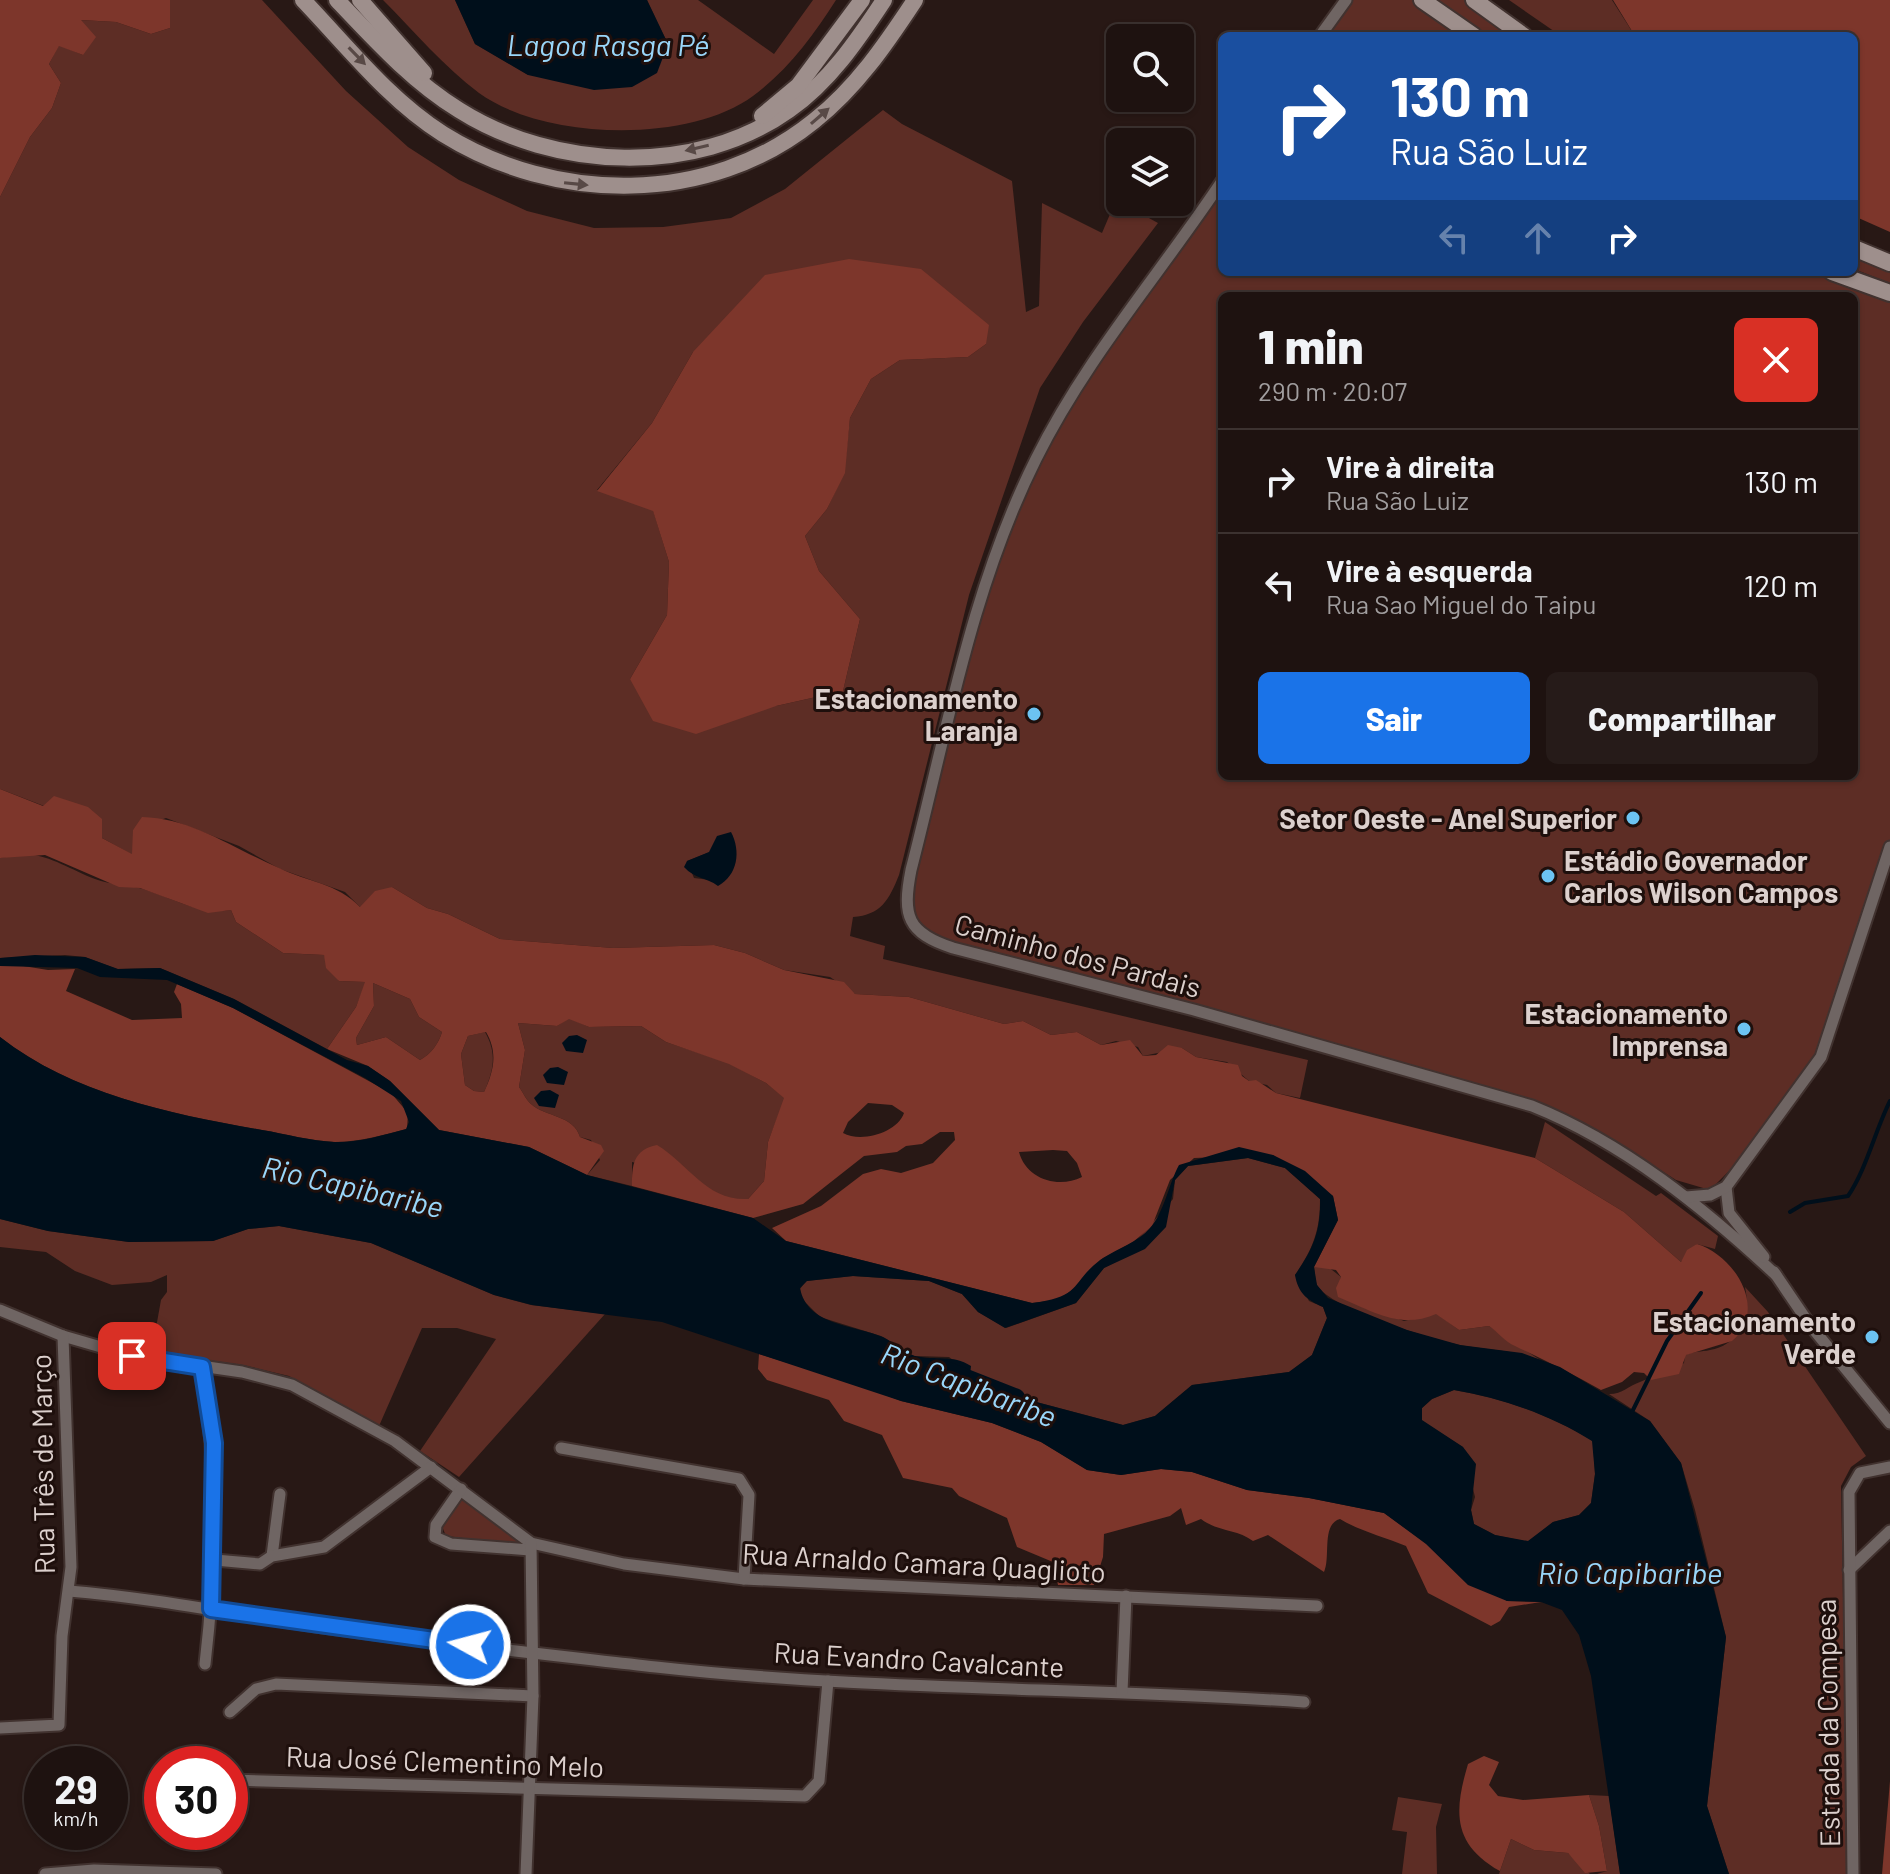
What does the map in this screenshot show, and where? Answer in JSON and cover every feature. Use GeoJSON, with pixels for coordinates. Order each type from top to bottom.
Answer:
{"type":"FeatureCollection","features":[{"type":"Feature","properties":{"kind":"street"},"geometry":{"type":"LineString","coordinates":[[303,0],[394,96],[441,133],[517,170],[562,182],[605,187],[649,186],[693,178],[745,161],[783,143],[841,97],[873,61],[915,0]]}},
{"type":"Feature","properties":{"kind":"street"},"geometry":{"type":"LineString","coordinates":[[337,0],[391,57],[457,109],[523,139],[565,152],[605,157],[680,152],[729,140],[778,117],[812,91],[848,53],[884,0]]}},
{"type":"Feature","properties":{"kind":"street"},"geometry":{"type":"LineString","coordinates":[[360,0],[457,109]]}},
{"type":"Feature","properties":{"kind":"street"},"geometry":{"type":"LineString","coordinates":[[729,140],[787,98],[820,60],[862,0]]}},
{"type":"Feature","properties":{"kind":"street"},"geometry":{"type":"LineString","coordinates":[[1323,32],[1346,0]]}},
{"type":"Feature","properties":{"kind":"street"},"geometry":{"type":"LineString","coordinates":[[1422,0],[1468,32]]}},
{"type":"Feature","properties":{"kind":"street"},"geometry":{"type":"LineString","coordinates":[[1474,0],[1518,32]]}},
{"type":"Feature","properties":{"kind":"street","name":"Caminho dos Pardais"},"geometry":{"type":"LineString","coordinates":[[1218,187],[1080,382],[1049,433],[1008,519],[964,649],[911,870],[906,896],[913,926],[928,938],[953,948],[1206,1014],[1532,1106],[1580,1128],[1686,1197]]}},
{"type":"Feature","properties":{"kind":"street"},"geometry":{"type":"LineString","coordinates":[[1858,250],[1890,263]]}},
{"type":"Feature","properties":{"kind":"street"},"geometry":{"type":"LineString","coordinates":[[1843,276],[1890,293]]}},
{"type":"Feature","properties":{"kind":"street"},"geometry":{"type":"LineString","coordinates":[[1686,1197],[1710,1195],[1726,1187],[1821,1057],[1890,847]]}},
{"type":"Feature","properties":{"kind":"street"},"geometry":{"type":"LineString","coordinates":[[1726,1187],[1729,1213],[1810,1325],[1890,1423]]}},
{"type":"Feature","properties":{"kind":"street"},"geometry":{"type":"LineString","coordinates":[[1686,1197],[1776,1275]]}},
{"type":"Feature","properties":{"kind":"street"},"geometry":{"type":"LineString","coordinates":[[0,1310],[63,1336],[132,1356],[242,1372],[313,1394],[395,1441],[461,1489],[531,1547],[533,1696],[526,1874]]}},
{"type":"Feature","properties":{"kind":"street","name":"Rua Três de Março"},"geometry":{"type":"LineString","coordinates":[[0,1728],[59,1725],[62,1636],[71,1567],[63,1336]]}},
{"type":"Feature","properties":{"kind":"street"},"geometry":{"type":"LineString","coordinates":[[202,1367],[214,1443],[215,1560],[205,1664]]}},
{"type":"Feature","properties":{"kind":"street"},"geometry":{"type":"LineString","coordinates":[[561,1448],[739,1479],[749,1495],[744,1579]]}},
{"type":"Feature","properties":{"kind":"street"},"geometry":{"type":"LineString","coordinates":[[215,1560],[260,1564],[272,1556],[324,1547],[431,1467]]}},
{"type":"Feature","properties":{"kind":"street","name":"Estrada da Compesa"},"geometry":{"type":"LineString","coordinates":[[1853,1874],[1849,1492],[1852,1481],[1870,1468],[1890,1467]]}},
{"type":"Feature","properties":{"kind":"street","name":"Rua Arnaldo Camara Quaglioto"},"geometry":{"type":"LineString","coordinates":[[461,1489],[436,1525],[435,1537],[451,1544],[531,1547],[624,1564],[744,1579],[1317,1606]]}},
{"type":"Feature","properties":{"kind":"street"},"geometry":{"type":"LineString","coordinates":[[272,1556],[280,1494]]}},
{"type":"Feature","properties":{"kind":"street","name":"Estrada da Compesa"},"geometry":{"type":"LineString","coordinates":[[1849,1570],[1890,1531]]}},
{"type":"Feature","properties":{"kind":"street","name":"Rua Evandro Cavalcante"},"geometry":{"type":"LineString","coordinates":[[69,1591],[532,1653],[828,1681],[1304,1702]]}},
{"type":"Feature","properties":{"kind":"street"},"geometry":{"type":"LineString","coordinates":[[1122,1692],[1126,1596]]}},
{"type":"Feature","properties":{"kind":"street","name":"Rua José Clementino Melo"},"geometry":{"type":"LineString","coordinates":[[248,1780],[784,1796],[810,1794],[819,1781],[824,1755],[828,1681]]}},
{"type":"Feature","properties":{"kind":"street"},"geometry":{"type":"LineString","coordinates":[[230,1712],[256,1689],[276,1684],[533,1696]]}},
{"type":"Feature","properties":{"kind":"street"},"geometry":{"type":"LineString","coordinates":[[45,1874],[94,1870],[216,1874]]}},
{"type":"Feature","properties":{"kind":"shaded area"},"geometry":{"type":"Polygon","coordinates":[[[0,0],[170,0],[170,28],[151,34],[116,22],[81,20],[96,37],[83,55],[59,46],[49,64],[61,83],[52,108],[30,137],[0,197],[0,0]]]}},
{"type":"Feature","properties":{"kind":"shaded area"},"geometry":{"type":"Polygon","coordinates":[[[170,0],[262,0],[346,91],[408,147],[459,180],[527,211],[594,228],[663,227],[731,218],[785,189],[883,110],[902,124],[1012,181],[1026,312],[1039,306],[1042,203],[1102,233],[1109,216],[1145,216],[1158,223],[1083,322],[1040,388],[969,595],[899,875],[883,905],[871,913],[853,917],[850,936],[885,946],[883,959],[1308,1060],[1300,1098],[1276,1093],[1267,1085],[1249,1081],[1227,1062],[1196,1057],[1182,1048],[1143,1056],[1138,1047],[1116,1041],[1101,1045],[1077,1032],[1051,1035],[1023,1021],[1004,1024],[909,997],[855,994],[830,977],[784,970],[745,953],[714,945],[613,948],[500,939],[448,914],[427,908],[392,887],[361,908],[345,892],[280,869],[239,846],[166,818],[133,830],[133,855],[44,806],[0,789],[0,197],[30,137],[52,108],[61,83],[49,64],[59,45],[83,55],[80,20],[116,22],[151,34],[170,28],[170,0]],[[986,344],[693,352],[652,423],[597,490],[653,510],[669,562],[667,615],[630,679],[776,706],[843,691],[860,619],[819,571],[805,536],[827,509],[844,473],[850,418],[871,379],[900,360],[968,357],[986,344]],[[710,852],[687,861],[694,878],[710,880],[710,852]]]}},
{"type":"Feature","properties":{"kind":"shaded area"},"geometry":{"type":"Polygon","coordinates":[[[383,0],[455,0],[475,44],[528,75],[668,44],[647,0],[698,0],[774,54],[813,0],[836,0],[799,52],[753,96],[725,112],[692,122],[655,129],[616,130],[540,120],[507,109],[479,93],[454,72],[383,0]]]}},
{"type":"Feature","properties":{"kind":"shaded area"},"geometry":{"type":"Polygon","coordinates":[[[1346,0],[1422,0],[1468,32],[1323,32],[1346,0]]]}},
{"type":"Feature","properties":{"kind":"shaded area"},"geometry":{"type":"Polygon","coordinates":[[[1434,0],[1466,0],[1512,32],[1479,32],[1434,0]]]}},
{"type":"Feature","properties":{"kind":"shaded area"},"geometry":{"type":"Polygon","coordinates":[[[1509,0],[1612,0],[1632,32],[1555,32],[1509,0]]]}},
{"type":"Feature","properties":{"kind":"shaded area"},"geometry":{"type":"Polygon","coordinates":[[[1613,0],[1890,0],[1890,232],[1858,218],[1858,32],[1633,32],[1613,0]]]}},
{"type":"Feature","properties":{"kind":"shaded area"},"geometry":{"type":"Polygon","coordinates":[[[1218,187],[1218,276],[1843,276],[1890,293],[1890,847],[1831,1034],[1751,1149],[1710,1190],[1676,1180],[1602,1133],[1525,1098],[938,943],[907,912],[906,896],[980,597],[1049,433],[1218,187]]]}},
{"type":"Feature","properties":{"kind":"shaded area"},"geometry":{"type":"Polygon","coordinates":[[[1858,253],[1890,266],[1890,283],[1858,271],[1858,253]]]}},
{"type":"Feature","properties":{"kind":"shaded area"},"geometry":{"type":"Polygon","coordinates":[[[849,259],[921,269],[989,325],[986,344],[968,357],[900,360],[871,379],[850,418],[845,473],[827,509],[805,536],[819,571],[860,619],[843,691],[776,706],[696,734],[653,721],[630,679],[667,615],[669,562],[653,511],[597,491],[652,423],[693,352],[765,275],[849,259]]]}},
{"type":"Feature","properties":{"kind":"shaded area"},"geometry":{"type":"Polygon","coordinates":[[[0,789],[43,806],[54,796],[88,807],[102,819],[102,838],[132,854],[133,830],[142,817],[178,823],[290,873],[332,888],[360,907],[375,891],[392,887],[427,908],[448,914],[500,939],[613,948],[714,945],[745,953],[784,970],[844,982],[855,994],[909,997],[1004,1024],[1023,1021],[1051,1035],[1077,1032],[1101,1045],[1130,1040],[1143,1056],[1156,1055],[1168,1045],[1182,1048],[1196,1057],[1238,1065],[1242,1076],[1249,1081],[1256,1080],[1276,1093],[1535,1158],[1624,1212],[1681,1262],[1687,1250],[1697,1244],[1711,1250],[1734,1271],[1742,1285],[1747,1299],[1747,1314],[1743,1328],[1732,1341],[1686,1355],[1679,1374],[1651,1380],[1644,1373],[1634,1372],[1622,1382],[1601,1390],[1511,1344],[1489,1326],[1459,1330],[1436,1314],[1410,1320],[1387,1317],[1338,1297],[1336,1288],[1341,1277],[1336,1270],[1314,1267],[1338,1220],[1333,1196],[1273,1155],[1194,1158],[1170,1180],[1152,1226],[1133,1242],[1100,1260],[1078,1286],[1058,1300],[1032,1303],[786,1241],[772,1228],[821,1206],[863,1174],[881,1169],[901,1173],[933,1163],[955,1140],[954,1132],[940,1132],[922,1144],[906,1146],[897,1152],[864,1156],[803,1204],[753,1218],[632,1186],[633,1171],[639,1155],[657,1145],[709,1188],[733,1198],[748,1199],[764,1181],[768,1142],[784,1098],[766,1083],[729,1064],[666,1042],[641,1026],[589,1027],[569,1019],[557,1026],[518,1023],[525,1050],[519,1087],[537,1108],[566,1120],[580,1137],[601,1145],[604,1151],[587,1175],[529,1147],[439,1130],[390,1081],[368,1066],[327,1049],[356,1007],[365,982],[339,981],[326,968],[324,955],[283,953],[236,922],[231,910],[208,913],[140,888],[119,887],[45,855],[0,858],[0,789]],[[373,983],[374,1006],[356,1038],[357,1045],[386,1037],[420,1060],[437,1044],[442,1032],[419,1017],[410,999],[373,983]],[[486,1032],[468,1036],[461,1054],[465,1085],[474,1091],[484,1092],[492,1069],[490,1039],[486,1032]],[[868,1103],[848,1122],[843,1133],[868,1136],[894,1126],[904,1113],[892,1105],[868,1103]],[[1067,1151],[1019,1152],[1028,1169],[1044,1179],[1063,1182],[1082,1177],[1077,1163],[1067,1151]]]}},
{"type":"Feature","properties":{"kind":"shaded area"},"geometry":{"type":"Polygon","coordinates":[[[26,854],[53,860],[101,881],[143,889],[197,908],[231,910],[236,922],[283,953],[324,955],[339,981],[366,982],[356,1007],[327,1049],[234,999],[160,968],[117,969],[85,957],[65,955],[0,958],[0,858],[26,854]]]}},
{"type":"Feature","properties":{"kind":"shaded area"},"geometry":{"type":"Polygon","coordinates":[[[11,964],[48,970],[75,969],[66,991],[132,1020],[182,1018],[181,1004],[174,992],[177,984],[233,1008],[391,1093],[408,1113],[407,1129],[353,1141],[317,1140],[159,1109],[92,1088],[29,1057],[0,1037],[0,966],[11,964]]]}},
{"type":"Feature","properties":{"kind":"shaded area"},"geometry":{"type":"Polygon","coordinates":[[[373,983],[410,999],[419,1017],[442,1032],[434,1048],[424,1058],[420,1060],[386,1037],[357,1045],[356,1038],[374,1006],[373,983]]]}},
{"type":"Feature","properties":{"kind":"shaded area"},"geometry":{"type":"Polygon","coordinates":[[[569,1018],[589,1027],[641,1026],[666,1042],[729,1063],[766,1083],[785,1098],[768,1142],[764,1181],[748,1199],[732,1200],[707,1190],[692,1175],[632,1162],[632,1186],[587,1175],[600,1160],[591,1140],[580,1137],[566,1120],[531,1104],[519,1087],[525,1050],[518,1023],[557,1026],[569,1018]]]}},
{"type":"Feature","properties":{"kind":"shaded area"},"geometry":{"type":"Polygon","coordinates":[[[485,1032],[493,1054],[492,1069],[484,1092],[474,1091],[465,1085],[461,1054],[468,1036],[485,1032]]]}},
{"type":"Feature","properties":{"kind":"shaded area"},"geometry":{"type":"Polygon","coordinates":[[[1545,1122],[1656,1196],[1661,1193],[1718,1236],[1715,1249],[1697,1244],[1681,1262],[1624,1212],[1535,1158],[1545,1122]]]}},
{"type":"Feature","properties":{"kind":"shaded area"},"geometry":{"type":"Polygon","coordinates":[[[1248,1158],[1285,1168],[1320,1199],[1314,1239],[1295,1275],[1309,1301],[1323,1307],[1327,1318],[1312,1355],[1289,1372],[1192,1385],[1155,1416],[1123,1425],[1025,1399],[1008,1389],[980,1389],[969,1383],[971,1373],[949,1357],[914,1356],[881,1336],[820,1317],[802,1299],[800,1289],[806,1281],[853,1276],[929,1281],[962,1294],[978,1312],[1006,1328],[1076,1303],[1104,1268],[1121,1259],[1173,1199],[1175,1180],[1188,1166],[1248,1158]]]}},
{"type":"Feature","properties":{"kind":"shaded area"},"geometry":{"type":"Polygon","coordinates":[[[0,1219],[48,1231],[129,1242],[213,1241],[248,1229],[279,1226],[371,1243],[494,1295],[531,1305],[605,1314],[459,1477],[420,1451],[496,1339],[457,1328],[422,1328],[379,1426],[289,1376],[243,1365],[124,1348],[129,1334],[154,1339],[161,1300],[167,1292],[167,1275],[151,1282],[112,1285],[75,1271],[46,1252],[0,1247],[0,1219]]]}},
{"type":"Feature","properties":{"kind":"shaded area"},"geometry":{"type":"Polygon","coordinates":[[[1327,1266],[1341,1277],[1338,1296],[1404,1321],[1436,1313],[1459,1330],[1489,1326],[1540,1360],[1511,1352],[1446,1342],[1361,1313],[1341,1304],[1317,1285],[1314,1267],[1327,1266]]]}},
{"type":"Feature","properties":{"kind":"shaded area"},"geometry":{"type":"Polygon","coordinates":[[[1745,1287],[1768,1312],[1866,1456],[1851,1467],[1841,1486],[1848,1874],[1729,1874],[1707,1806],[1726,1637],[1695,1510],[1681,1463],[1650,1421],[1609,1394],[1673,1369],[1684,1363],[1685,1355],[1710,1350],[1730,1341],[1737,1335],[1745,1318],[1745,1287]]]}},
{"type":"Feature","properties":{"kind":"shaded area"},"geometry":{"type":"Polygon","coordinates":[[[759,1354],[901,1401],[992,1423],[1041,1442],[1087,1470],[1121,1475],[1161,1469],[1192,1472],[1247,1490],[1384,1513],[1507,1601],[1541,1602],[1509,1607],[1500,1621],[1491,1626],[1428,1593],[1406,1546],[1340,1519],[1330,1527],[1324,1572],[1268,1535],[1253,1541],[1201,1519],[1186,1525],[1181,1508],[1170,1516],[1104,1534],[1103,1557],[1094,1585],[1058,1585],[1053,1562],[1017,1547],[1007,1518],[959,1496],[952,1488],[903,1478],[882,1435],[844,1421],[829,1400],[767,1380],[758,1369],[759,1354]]]}},
{"type":"Feature","properties":{"kind":"shaded area"},"geometry":{"type":"Polygon","coordinates":[[[1454,1390],[1526,1409],[1593,1441],[1595,1474],[1591,1503],[1579,1515],[1553,1522],[1528,1542],[1495,1535],[1474,1524],[1471,1510],[1475,1497],[1463,1447],[1422,1421],[1422,1408],[1432,1399],[1454,1390]]]}},
{"type":"Feature","properties":{"kind":"shaded area"},"geometry":{"type":"Polygon","coordinates":[[[463,1497],[523,1540],[523,1545],[446,1536],[441,1524],[463,1497]]]}},
{"type":"Feature","properties":{"kind":"shaded area"},"geometry":{"type":"Polygon","coordinates":[[[1484,1756],[1499,1762],[1489,1785],[1498,1796],[1523,1800],[1589,1795],[1599,1826],[1607,1871],[1585,1873],[1568,1853],[1534,1850],[1511,1839],[1500,1871],[1484,1861],[1465,1838],[1459,1811],[1468,1764],[1484,1756]]]}},
{"type":"Feature","properties":{"kind":"shaded area"},"geometry":{"type":"Polygon","coordinates":[[[1890,1781],[1890,1874],[1882,1874],[1890,1781]]]}},
{"type":"Feature","properties":{"kind":"shaded area"},"geometry":{"type":"Polygon","coordinates":[[[1589,1795],[1609,1796],[1620,1874],[1597,1874],[1607,1871],[1599,1826],[1589,1795]]]}},
{"type":"Feature","properties":{"kind":"shaded area"},"geometry":{"type":"Polygon","coordinates":[[[1398,1797],[1442,1804],[1436,1827],[1437,1874],[1402,1874],[1407,1832],[1392,1830],[1398,1797]]]}},
{"type":"Feature","properties":{"kind":"shaded area"},"geometry":{"type":"Polygon","coordinates":[[[1511,1839],[1534,1850],[1568,1853],[1590,1874],[1499,1874],[1511,1839]]]}},
{"type":"Feature","properties":{"kind":"water","name":"Lagoa Rasga Pé"},"geometry":{"type":"Polygon","coordinates":[[[455,0],[647,0],[668,44],[657,73],[632,87],[594,90],[528,75],[475,44],[455,0]]]}},
{"type":"Feature","properties":{"kind":"water"},"geometry":{"type":"Polygon","coordinates":[[[731,832],[737,855],[734,869],[725,881],[718,886],[684,867],[687,861],[709,852],[717,836],[731,832]]]}},
{"type":"Feature","properties":{"kind":"water"},"geometry":{"type":"Polygon","coordinates":[[[35,955],[85,957],[118,969],[160,968],[234,999],[347,1060],[368,1066],[390,1081],[439,1130],[529,1147],[587,1175],[753,1218],[786,1241],[1032,1303],[1069,1292],[1103,1258],[1145,1233],[1159,1214],[1179,1165],[1239,1147],[1273,1155],[1305,1171],[1333,1196],[1338,1220],[1314,1267],[1317,1285],[1328,1298],[1407,1330],[1460,1345],[1522,1353],[1560,1367],[1650,1421],[1681,1463],[1726,1637],[1707,1806],[1729,1874],[1620,1874],[1591,1676],[1579,1635],[1562,1610],[1541,1602],[1507,1601],[1468,1585],[1426,1544],[1384,1513],[1247,1490],[1192,1472],[1161,1469],[1121,1475],[1087,1470],[1041,1442],[992,1423],[901,1401],[662,1322],[532,1305],[494,1295],[371,1243],[279,1226],[248,1229],[213,1241],[129,1242],[48,1231],[0,1219],[0,1037],[29,1057],[92,1088],[194,1117],[334,1142],[389,1134],[406,1129],[409,1122],[401,1101],[365,1078],[233,1008],[167,980],[100,977],[77,968],[0,966],[0,958],[35,955]],[[1248,1158],[1188,1166],[1175,1180],[1166,1227],[1145,1249],[1104,1268],[1076,1303],[1005,1328],[978,1312],[962,1294],[929,1281],[853,1276],[807,1281],[800,1288],[804,1301],[822,1317],[883,1337],[915,1356],[964,1362],[971,1366],[969,1383],[979,1389],[993,1385],[1025,1399],[1123,1425],[1155,1416],[1192,1385],[1289,1372],[1312,1355],[1327,1318],[1323,1307],[1301,1291],[1295,1275],[1315,1239],[1320,1199],[1285,1168],[1248,1158]],[[1454,1390],[1432,1399],[1422,1408],[1422,1420],[1463,1447],[1476,1464],[1471,1510],[1474,1524],[1495,1535],[1528,1541],[1553,1522],[1579,1515],[1591,1503],[1595,1474],[1592,1441],[1526,1409],[1454,1390]]]}},
{"type":"Feature","properties":{"kind":"water"},"geometry":{"type":"Polygon","coordinates":[[[577,1035],[587,1040],[583,1053],[566,1051],[562,1043],[569,1036],[577,1035]]]}},
{"type":"Feature","properties":{"kind":"water"},"geometry":{"type":"Polygon","coordinates":[[[558,1067],[568,1072],[564,1085],[547,1083],[543,1075],[550,1068],[558,1067]]]}},
{"type":"Feature","properties":{"kind":"water"},"geometry":{"type":"Polygon","coordinates":[[[550,1090],[559,1095],[555,1108],[539,1106],[534,1098],[541,1091],[550,1090]]]}},
{"type":"Feature","properties":{"kind":"waterway"},"geometry":{"type":"LineString","coordinates":[[1790,1212],[1805,1203],[1848,1196],[1890,1101]]}},
{"type":"Feature","properties":{"kind":"waterway"},"geometry":{"type":"LineString","coordinates":[[1632,1412],[1667,1341],[1701,1293]]}},
{"type":"Feature","properties":{"kind":"waterway","name":"Rio Capibaribe"},"geometry":{"type":"LineString","coordinates":[[940,1371],[1014,1400]]}},
{"type":"Feature","properties":{"kind":"place","name":"Estacionamento Laranja"},"geometry":{"type":"Point","coordinates":[1034,714]}},
{"type":"Feature","properties":{"kind":"place","name":"Setor Oeste - Anel Superior"},"geometry":{"type":"Point","coordinates":[1633,818]}},
{"type":"Feature","properties":{"kind":"place","name":"Estádio Governador Carlos Wilson Campos"},"geometry":{"type":"Point","coordinates":[1548,876]}},
{"type":"Feature","properties":{"kind":"place","name":"Estacionamento Imprensa"},"geometry":{"type":"Point","coordinates":[1744,1029]}},
{"type":"Feature","properties":{"kind":"place","name":"Estacionamento Verde"},"geometry":{"type":"Point","coordinates":[1872,1337]}},
{"type":"Feature","properties":{"kind":"route"},"geometry":{"type":"LineString","coordinates":[[132,1356],[202,1367],[214,1443],[215,1560],[211,1609],[314,1626],[470,1645]]}}]}
